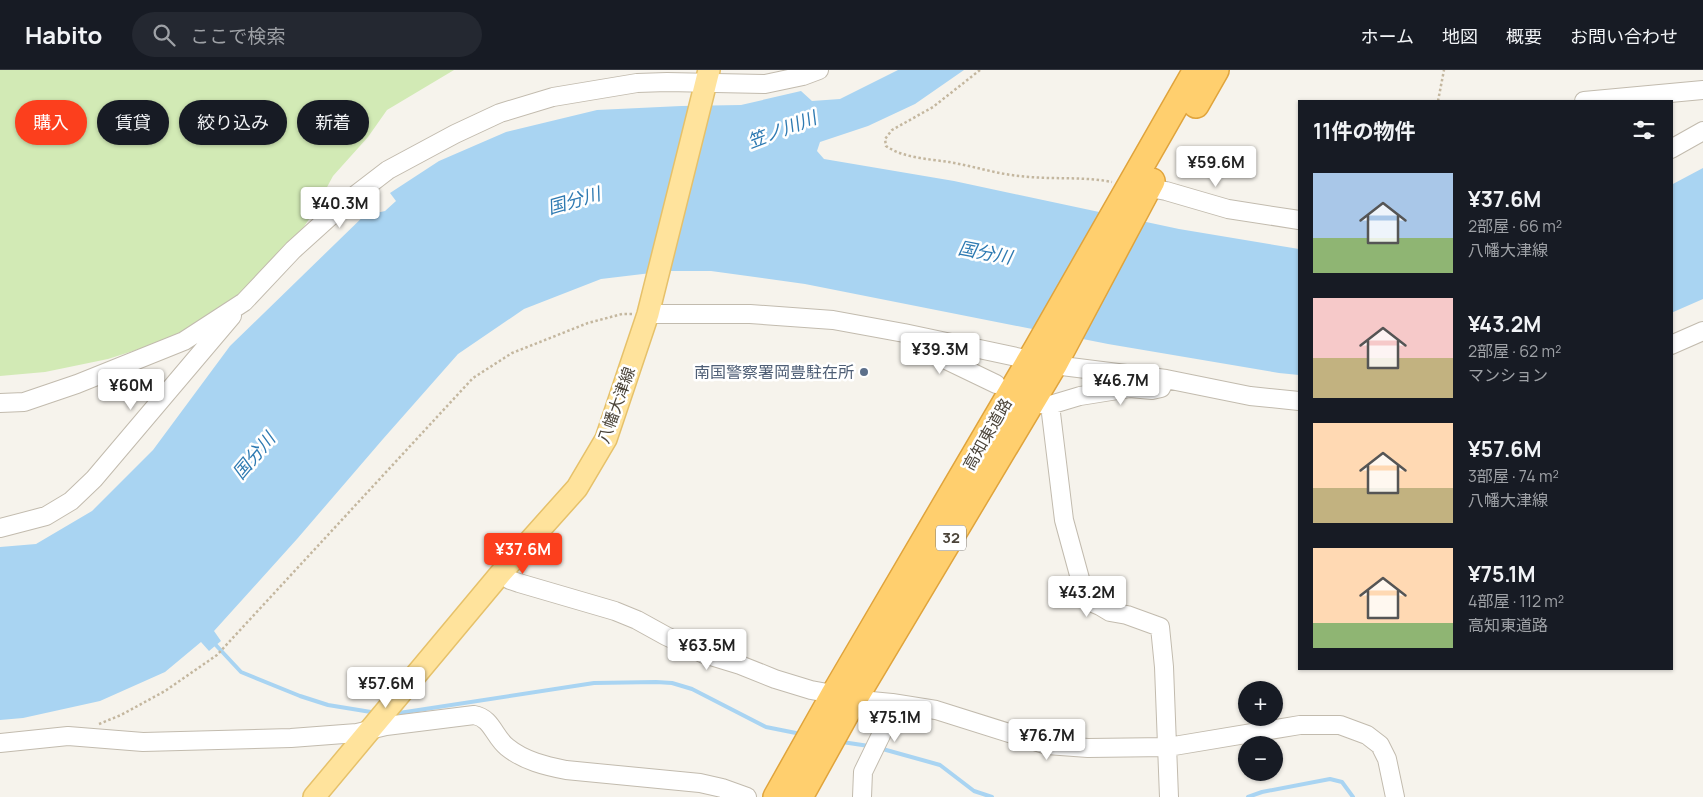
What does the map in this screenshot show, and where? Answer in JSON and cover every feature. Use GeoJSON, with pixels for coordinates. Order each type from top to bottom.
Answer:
{"type":"FeatureCollection","features":[{"type":"Feature","properties":{"kind":"highway","name":"高知東道路"},"geometry":{"type":"LineString","coordinates":[[776,797],[812,754],[1045,357],[1136,192],[1196,70]]}},
{"type":"Feature","properties":{"kind":"highway","name":"高知東道路"},"geometry":{"type":"LineString","coordinates":[[1136,192],[1216,70]]}},
{"type":"Feature","properties":{"kind":"highway","name":"高知東道路"},"geometry":{"type":"LineString","coordinates":[[800,797],[812,754]]}},
{"type":"Feature","properties":{"kind":"main road","name":"八幡大津線"},"geometry":{"type":"LineString","coordinates":[[314,797],[501,572],[577,488],[606,439],[649,311],[707,79]]}},
{"type":"Feature","properties":{"kind":"street"},"geometry":{"type":"LineString","coordinates":[[0,528],[46,516],[71,501],[94,480],[244,302],[293,250],[345,203],[388,170],[454,134],[500,113],[553,97],[637,83],[707,79],[766,84],[803,76],[819,70]]}},
{"type":"Feature","properties":{"kind":"street"},"geometry":{"type":"LineString","coordinates":[[1595,100],[1703,90]]}},
{"type":"Feature","properties":{"kind":"street"},"geometry":{"type":"LineString","coordinates":[[1673,148],[1703,131]]}},
{"type":"Feature","properties":{"kind":"street"},"geometry":{"type":"LineString","coordinates":[[1136,192],[1298,220]]}},
{"type":"Feature","properties":{"kind":"street"},"geometry":{"type":"LineString","coordinates":[[0,403],[24,402],[77,384],[124,364],[132,363],[184,340],[244,302]]}},
{"type":"Feature","properties":{"kind":"street"},"geometry":{"type":"LineString","coordinates":[[649,311],[833,320],[1166,379],[1250,396],[1298,401]]}},
{"type":"Feature","properties":{"kind":"street"},"geometry":{"type":"LineString","coordinates":[[1673,343],[1703,331]]}},
{"type":"Feature","properties":{"kind":"street"},"geometry":{"type":"LineString","coordinates":[[904,333],[944,359],[996,384]]}},
{"type":"Feature","properties":{"kind":"street"},"geometry":{"type":"LineString","coordinates":[[1166,379],[1162,388],[1152,390],[1130,388],[1080,396],[1045,405],[1064,520],[1082,586],[1093,603],[1110,612],[1127,615],[1160,627],[1164,667],[1169,797]]}},
{"type":"Feature","properties":{"kind":"street"},"geometry":{"type":"LineString","coordinates":[[501,572],[510,580],[628,616],[704,654],[811,690],[838,708],[936,710],[1047,745],[1088,748],[1168,747],[1300,725],[1340,725],[1367,735],[1380,745],[1387,759],[1395,797]]}},
{"type":"Feature","properties":{"kind":"street"},"geometry":{"type":"LineString","coordinates":[[862,797],[863,772],[881,735],[886,718],[890,714],[924,716],[936,710]]}},
{"type":"Feature","properties":{"kind":"street"},"geometry":{"type":"LineString","coordinates":[[0,743],[68,736],[143,742],[291,738],[357,733],[396,724],[474,715],[486,720],[505,746],[520,755],[546,766],[566,770],[700,783],[747,797]]}},
{"type":"Feature","properties":{"kind":"path"},"geometry":{"type":"LineString","coordinates":[[980,70],[933,107],[892,130],[885,139],[886,146],[892,150],[921,158],[1020,176],[1099,180],[1136,192]]}},
{"type":"Feature","properties":{"kind":"path"},"geometry":{"type":"LineString","coordinates":[[1438,100],[1444,70]]}},
{"type":"Feature","properties":{"kind":"path"},"geometry":{"type":"LineString","coordinates":[[95,725],[121,715],[165,691],[217,655],[473,378],[512,353],[588,323],[622,314],[649,311]]}},
{"type":"Feature","properties":{"kind":"green space"},"geometry":{"type":"Polygon","coordinates":[[[0,70],[454,70],[387,110],[369,136],[369,100],[297,100],[297,145],[361,145],[333,176],[312,215],[285,254],[225,313],[158,343],[108,359],[45,372],[0,376],[0,70]]]}},
{"type":"Feature","properties":{"kind":"water"},"geometry":{"type":"Polygon","coordinates":[[[898,70],[964,70],[915,104],[868,126],[820,142],[817,151],[824,159],[954,181],[1179,229],[1298,249],[1298,375],[1108,344],[805,284],[711,271],[668,271],[601,279],[524,309],[458,354],[214,631],[221,641],[209,651],[201,642],[165,672],[100,701],[23,718],[0,720],[0,547],[36,544],[92,511],[153,450],[230,346],[371,209],[376,213],[385,211],[396,201],[390,193],[439,161],[506,132],[597,110],[741,105],[801,91],[812,101],[840,99],[898,70]]]}},
{"type":"Feature","properties":{"kind":"water"},"geometry":{"type":"Polygon","coordinates":[[[1703,168],[1703,299],[1673,312],[1673,184],[1703,168]]]}},
{"type":"Feature","properties":{"kind":"waterway"},"geometry":{"type":"LineString","coordinates":[[213,642],[241,672],[300,696],[328,705],[371,712]]}},
{"type":"Feature","properties":{"kind":"waterway"},"geometry":{"type":"LineString","coordinates":[[399,713],[594,683],[656,682],[672,683],[692,689],[766,727],[801,734]]}},
{"type":"Feature","properties":{"kind":"waterway"},"geometry":{"type":"LineString","coordinates":[[842,742],[869,746]]}},
{"type":"Feature","properties":{"kind":"waterway"},"geometry":{"type":"LineString","coordinates":[[879,748],[940,765],[974,791],[992,797]]}},
{"type":"Feature","properties":{"kind":"waterway"},"geometry":{"type":"LineString","coordinates":[[1248,797],[1262,792],[1330,779],[1342,782],[1353,797]]}},
{"type":"Feature","properties":{"kind":"place","name":"南国警察署岡豊駐在所"},"geometry":{"type":"Point","coordinates":[864,372]}},
{"type":"Feature","properties":{"kind":"water label","name":"笠ノ川川"},"geometry":{"type":"Point","coordinates":[782,130]}},
{"type":"Feature","properties":{"kind":"water label","name":"国分川"},"geometry":{"type":"Point","coordinates":[574,201]}},
{"type":"Feature","properties":{"kind":"water label","name":"国分川"},"geometry":{"type":"Point","coordinates":[985,253]}},
{"type":"Feature","properties":{"kind":"water label","name":"国分川"},"geometry":{"type":"Point","coordinates":[254,456]}}]}
